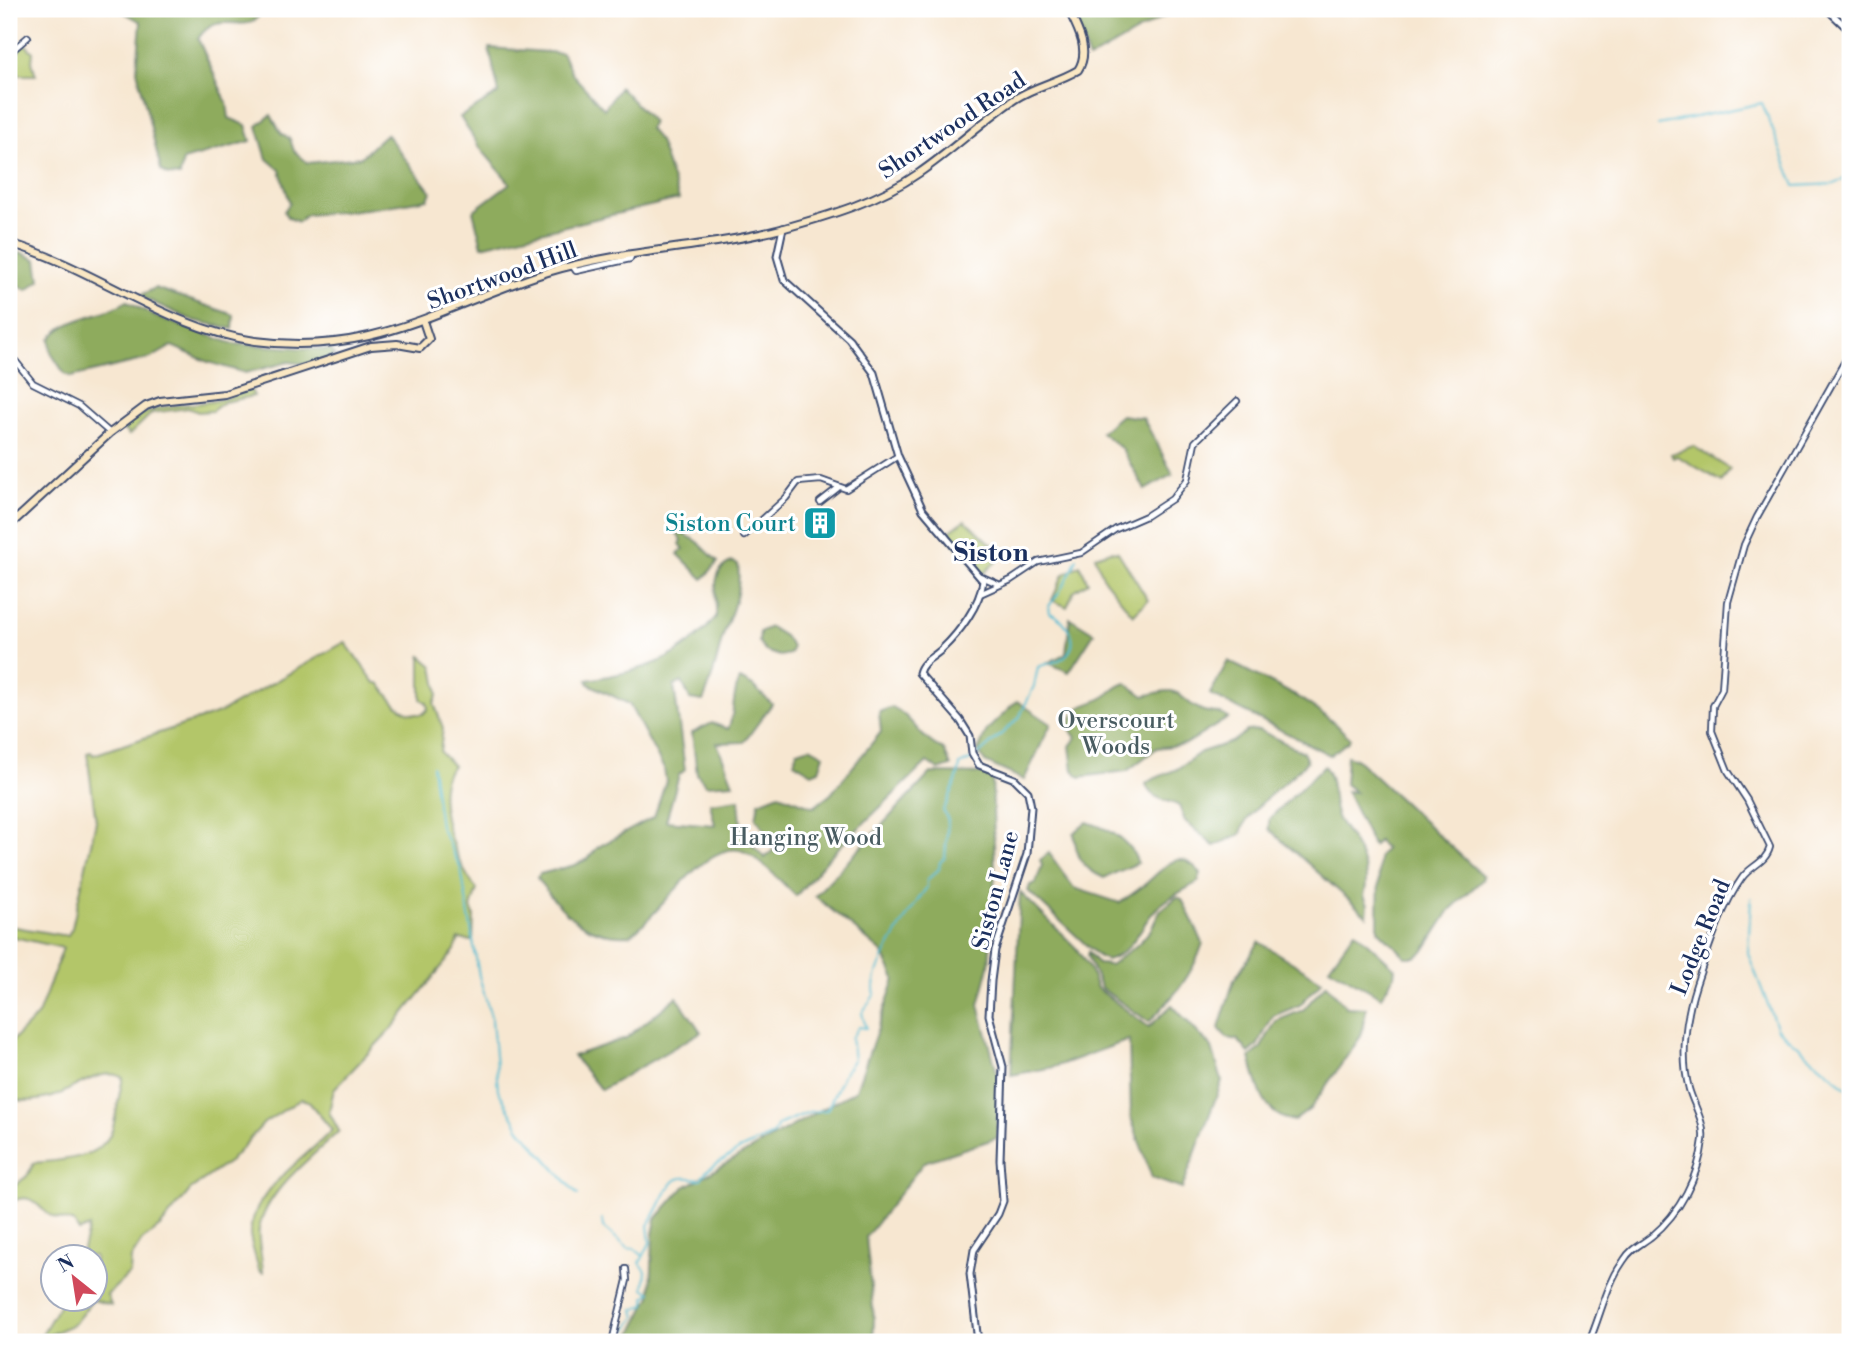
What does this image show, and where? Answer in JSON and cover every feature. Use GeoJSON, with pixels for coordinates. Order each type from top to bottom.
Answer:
{"type":"FeatureCollection","features":[{"type":"Feature","properties":{"kind":"main road","name":"Shortwood Road"},"geometry":{"type":"LineString","coordinates":[[779,229],[876,197],[904,183],[1015,99],[1078,70],[1084,61],[1084,52],[1068,9]]}},
{"type":"Feature","properties":{"kind":"main road","name":"Shortwood Hill"},"geometry":{"type":"LineString","coordinates":[[110,433],[129,417],[160,401],[225,394],[371,346],[397,344],[420,348],[429,339],[423,321],[572,265],[632,252],[779,229]]}},
{"type":"Feature","properties":{"kind":"main road"},"geometry":{"type":"LineString","coordinates":[[9,243],[77,269],[178,320],[253,341],[329,344],[365,339],[423,321]]}},
{"type":"Feature","properties":{"kind":"main road"},"geometry":{"type":"LineString","coordinates":[[9,526],[110,433]]}},
{"type":"Feature","properties":{"kind":"street"},"geometry":{"type":"LineString","coordinates":[[1827,9],[1850,32]]}},
{"type":"Feature","properties":{"kind":"street"},"geometry":{"type":"LineString","coordinates":[[9,61],[14,49],[28,37]]}},
{"type":"Feature","properties":{"kind":"street"},"geometry":{"type":"LineString","coordinates":[[779,229],[778,264],[784,280],[838,327],[874,373],[898,456],[929,520],[981,576],[998,584]]}},
{"type":"Feature","properties":{"kind":"street","name":"Lodge Road"},"geometry":{"type":"LineString","coordinates":[[1589,1342],[1619,1267],[1631,1250],[1657,1231],[1676,1209],[1689,1190],[1698,1164],[1703,1138],[1701,1119],[1689,1089],[1686,1028],[1696,987],[1730,898],[1743,875],[1768,855],[1770,847],[1747,800],[1728,771],[1713,735],[1713,706],[1722,689],[1728,603],[1744,545],[1757,517],[1850,352]]}},
{"type":"Feature","properties":{"kind":"street"},"geometry":{"type":"LineString","coordinates":[[9,353],[33,383],[79,406],[110,433]]}},
{"type":"Feature","properties":{"kind":"street"},"geometry":{"type":"LineString","coordinates":[[980,595],[1011,580],[1038,562],[1081,553],[1116,529],[1146,516],[1172,499],[1187,480],[1195,442],[1237,401]]}},
{"type":"Feature","properties":{"kind":"street"},"geometry":{"type":"LineString","coordinates":[[744,536],[786,498],[798,482],[821,480],[846,489],[898,456]]}},
{"type":"Feature","properties":{"kind":"street"},"geometry":{"type":"LineString","coordinates":[[820,502],[838,488]]}},
{"type":"Feature","properties":{"kind":"street","name":"Siston Lane"},"geometry":{"type":"LineString","coordinates":[[978,1342],[970,1274],[974,1250],[998,1214],[1003,1201],[1003,1067],[989,1015],[991,981],[995,950],[1027,854],[1031,807],[1028,792],[1021,783],[998,771],[983,767],[974,758],[970,736],[960,720],[919,673],[926,661],[953,638],[980,595],[983,581],[981,576]]}},
{"type":"Feature","properties":{"kind":"street"},"geometry":{"type":"LineString","coordinates":[[612,1342],[627,1280],[626,1269]]}},
{"type":"Feature","properties":{"kind":"street"},"geometry":{"type":"LineString","coordinates":[[1835,1342],[1850,1331]]}},
{"type":"Feature","properties":{"kind":"green space"},"geometry":{"type":"Polygon","coordinates":[[[118,9],[262,9],[250,23],[216,24],[198,39],[227,103],[229,118],[246,125],[251,141],[183,160],[180,176],[168,175],[161,170],[137,70],[141,22],[118,9]]]}},
{"type":"Feature","properties":{"kind":"green space"},"geometry":{"type":"Polygon","coordinates":[[[1071,9],[1177,9],[1089,59],[1071,9]]]}},
{"type":"Feature","properties":{"kind":"green space"},"geometry":{"type":"Polygon","coordinates":[[[25,44],[33,52],[32,62],[36,75],[11,75],[15,54],[25,44]]]}},
{"type":"Feature","properties":{"kind":"green space"},"geometry":{"type":"Polygon","coordinates":[[[489,48],[562,53],[573,75],[604,109],[620,87],[653,122],[649,129],[659,141],[679,199],[482,246],[473,211],[510,183],[480,148],[460,117],[499,93],[489,48]]]}},
{"type":"Feature","properties":{"kind":"green space"},"geometry":{"type":"Polygon","coordinates":[[[271,115],[281,133],[290,139],[294,151],[308,163],[361,157],[386,134],[431,192],[428,199],[306,215],[298,222],[287,217],[284,211],[290,203],[280,170],[267,159],[257,126],[271,115]]]}},
{"type":"Feature","properties":{"kind":"green space"},"geometry":{"type":"Polygon","coordinates":[[[20,252],[37,260],[40,280],[27,290],[10,282],[10,259],[20,252]]]}},
{"type":"Feature","properties":{"kind":"green space"},"geometry":{"type":"Polygon","coordinates":[[[155,288],[234,315],[233,329],[192,320],[139,296],[155,288]]]}},
{"type":"Feature","properties":{"kind":"green space"},"geometry":{"type":"Polygon","coordinates":[[[127,301],[156,317],[234,344],[331,350],[335,355],[312,365],[289,362],[245,373],[208,362],[172,346],[151,358],[71,377],[64,373],[51,353],[50,339],[67,325],[127,301]]]}},
{"type":"Feature","properties":{"kind":"green space"},"geometry":{"type":"Polygon","coordinates":[[[251,390],[254,396],[224,402],[212,411],[198,412],[188,408],[152,413],[129,435],[122,428],[156,409],[214,401],[251,390]]]}},
{"type":"Feature","properties":{"kind":"green space"},"geometry":{"type":"Polygon","coordinates":[[[1121,415],[1143,418],[1173,474],[1145,490],[1122,449],[1101,432],[1121,415]]]}},
{"type":"Feature","properties":{"kind":"green space"},"geometry":{"type":"Polygon","coordinates":[[[1693,446],[1730,469],[1722,482],[1677,456],[1673,458],[1671,454],[1693,446]]]}},
{"type":"Feature","properties":{"kind":"green space"},"geometry":{"type":"Polygon","coordinates":[[[965,520],[994,546],[992,551],[999,559],[983,574],[945,535],[965,520]]]}},
{"type":"Feature","properties":{"kind":"green space"},"geometry":{"type":"Polygon","coordinates":[[[676,532],[697,541],[718,562],[703,579],[678,554],[684,549],[676,532]]]}},
{"type":"Feature","properties":{"kind":"green space"},"geometry":{"type":"Polygon","coordinates":[[[1111,551],[1118,552],[1148,600],[1133,615],[1104,579],[1095,556],[1111,551]]]}},
{"type":"Feature","properties":{"kind":"green space","name":"Hanging Wood"},"geometry":{"type":"Polygon","coordinates":[[[733,562],[738,564],[736,596],[703,701],[690,699],[682,682],[674,686],[685,770],[679,775],[666,821],[715,825],[710,803],[739,799],[742,834],[765,858],[777,846],[756,818],[759,802],[779,794],[814,807],[831,794],[881,732],[879,712],[892,707],[900,711],[927,739],[944,750],[951,766],[939,770],[927,762],[830,856],[796,896],[754,857],[732,850],[717,854],[701,865],[630,935],[600,932],[587,927],[565,912],[537,878],[540,874],[588,859],[598,847],[654,817],[666,781],[664,769],[629,704],[589,684],[587,680],[642,668],[673,655],[688,645],[716,617],[717,577],[725,565],[733,562]]]}},
{"type":"Feature","properties":{"kind":"green space"},"geometry":{"type":"Polygon","coordinates":[[[1080,565],[1088,582],[1074,591],[1067,607],[1052,600],[1063,575],[1080,565]]]}},
{"type":"Feature","properties":{"kind":"green space"},"geometry":{"type":"Polygon","coordinates":[[[1070,618],[1094,633],[1069,672],[1048,663],[1066,653],[1070,618]]]}},
{"type":"Feature","properties":{"kind":"green space"},"geometry":{"type":"Polygon","coordinates":[[[770,627],[784,636],[792,647],[790,654],[780,656],[765,651],[759,642],[760,632],[770,627]]]}},
{"type":"Feature","properties":{"kind":"green space"},"geometry":{"type":"Polygon","coordinates":[[[345,642],[375,683],[379,683],[397,705],[408,712],[423,714],[428,709],[427,703],[421,699],[421,656],[433,666],[438,694],[434,703],[443,728],[440,752],[453,766],[445,776],[443,809],[453,846],[469,879],[477,889],[471,908],[474,915],[473,941],[459,939],[455,950],[394,1026],[334,1089],[329,1112],[339,1131],[280,1188],[264,1214],[259,1229],[263,1273],[259,1270],[250,1232],[261,1202],[282,1176],[332,1130],[308,1101],[301,1099],[264,1123],[230,1161],[192,1188],[161,1226],[142,1241],[131,1258],[130,1273],[108,1294],[108,1242],[85,1242],[89,1227],[79,1231],[74,1223],[53,1217],[32,1200],[22,1198],[15,1200],[9,1217],[9,1190],[27,1176],[34,1163],[80,1156],[101,1146],[108,1138],[113,1127],[123,1078],[107,1074],[55,1096],[16,1100],[9,1081],[9,1044],[38,1015],[63,948],[9,936],[9,926],[61,935],[68,935],[72,928],[96,821],[87,753],[91,752],[93,755],[219,713],[345,642]]]}},
{"type":"Feature","properties":{"kind":"green space"},"geometry":{"type":"Polygon","coordinates":[[[1228,661],[1278,686],[1321,712],[1350,738],[1349,741],[1330,755],[1213,696],[1210,694],[1228,661]]]}},
{"type":"Feature","properties":{"kind":"green space"},"geometry":{"type":"Polygon","coordinates":[[[740,679],[753,686],[772,704],[744,742],[717,743],[733,783],[706,785],[697,774],[692,733],[712,723],[728,729],[740,679]]]}},
{"type":"Feature","properties":{"kind":"green space","name":"Overscourt Woods"},"geometry":{"type":"Polygon","coordinates":[[[1126,683],[1144,696],[1173,691],[1201,710],[1222,714],[1228,718],[1186,744],[1157,748],[1127,771],[1080,777],[1073,770],[1070,746],[1076,738],[1069,728],[1072,719],[1082,706],[1097,701],[1126,683]]]}},
{"type":"Feature","properties":{"kind":"green space"},"geometry":{"type":"Polygon","coordinates":[[[1017,701],[1051,724],[1024,780],[985,762],[978,751],[987,730],[1017,701]]]}},
{"type":"Feature","properties":{"kind":"green space"},"geometry":{"type":"Polygon","coordinates":[[[1259,730],[1303,752],[1307,761],[1259,806],[1244,825],[1241,834],[1214,846],[1185,821],[1179,806],[1155,796],[1148,789],[1146,784],[1151,780],[1177,769],[1201,752],[1232,742],[1247,731],[1259,730]]]}},
{"type":"Feature","properties":{"kind":"green space"},"geometry":{"type":"Polygon","coordinates":[[[810,747],[824,755],[819,770],[812,773],[794,762],[797,751],[810,747]]]}},
{"type":"Feature","properties":{"kind":"green space"},"geometry":{"type":"Polygon","coordinates":[[[1347,756],[1356,759],[1483,876],[1450,910],[1423,952],[1415,957],[1406,957],[1378,930],[1379,857],[1385,849],[1378,841],[1373,846],[1346,791],[1355,792],[1345,784],[1347,756]]]}},
{"type":"Feature","properties":{"kind":"green space"},"geometry":{"type":"Polygon","coordinates":[[[1324,766],[1330,779],[1335,812],[1364,865],[1367,916],[1269,829],[1269,819],[1324,766]]]}},
{"type":"Feature","properties":{"kind":"green space"},"geometry":{"type":"Polygon","coordinates":[[[931,773],[992,774],[995,873],[989,966],[979,1005],[998,1076],[997,1138],[924,1162],[866,1237],[874,1319],[873,1342],[634,1342],[629,1339],[651,1296],[656,1219],[683,1188],[856,1090],[895,979],[882,952],[815,896],[931,773]]]}},
{"type":"Feature","properties":{"kind":"green space"},"geometry":{"type":"Polygon","coordinates":[[[1087,822],[1119,837],[1130,848],[1138,863],[1104,878],[1085,866],[1076,849],[1074,833],[1087,822]]]}},
{"type":"Feature","properties":{"kind":"green space"},"geometry":{"type":"Polygon","coordinates":[[[1049,853],[1074,888],[1120,903],[1169,863],[1186,861],[1201,873],[1198,882],[1171,898],[1150,915],[1130,945],[1106,960],[1099,957],[1028,891],[1030,885],[1036,883],[1042,865],[1040,860],[1049,853]]]}},
{"type":"Feature","properties":{"kind":"green space"},"geometry":{"type":"Polygon","coordinates":[[[1020,892],[1076,948],[1090,970],[1097,988],[1149,1027],[1172,1005],[1212,1048],[1222,1081],[1182,1189],[1152,1178],[1131,1118],[1129,1040],[1054,1067],[1011,1075],[1020,892]]]}},
{"type":"Feature","properties":{"kind":"green space"},"geometry":{"type":"Polygon","coordinates":[[[1177,897],[1182,899],[1203,943],[1187,976],[1149,1022],[1101,988],[1087,956],[1088,952],[1098,964],[1110,965],[1137,945],[1150,931],[1160,911],[1177,897]]]}},
{"type":"Feature","properties":{"kind":"green space"},"geometry":{"type":"Polygon","coordinates":[[[1355,931],[1395,968],[1394,976],[1381,997],[1329,967],[1355,931]]]}},
{"type":"Feature","properties":{"kind":"green space"},"geometry":{"type":"Polygon","coordinates":[[[1259,942],[1322,981],[1300,1005],[1273,1016],[1257,1046],[1249,1053],[1238,1040],[1227,1038],[1219,1028],[1234,980],[1259,942]]]}},
{"type":"Feature","properties":{"kind":"green space"},"geometry":{"type":"Polygon","coordinates":[[[1326,984],[1346,1007],[1366,1008],[1361,1036],[1310,1109],[1294,1121],[1283,1118],[1274,1112],[1263,1097],[1250,1057],[1260,1049],[1276,1021],[1303,1010],[1326,984]]]}},
{"type":"Feature","properties":{"kind":"green space"},"geometry":{"type":"Polygon","coordinates":[[[677,997],[701,1032],[601,1090],[573,1056],[626,1038],[677,997]]]}},
{"type":"Feature","properties":{"kind":"green space"},"geometry":{"type":"Polygon","coordinates":[[[55,1312],[84,1312],[74,1324],[39,1339],[55,1312]]]}},
{"type":"Feature","properties":{"kind":"waterway"},"geometry":{"type":"LineString","coordinates":[[1658,125],[1762,103],[1795,186],[1835,184],[1850,175]]}},
{"type":"Feature","properties":{"kind":"waterway"},"geometry":{"type":"LineString","coordinates":[[977,756],[1019,718],[1034,686],[1038,667],[1061,659],[1070,651],[1070,632],[1062,621],[1050,613],[1049,606],[1065,583],[1077,558]]}},
{"type":"Feature","properties":{"kind":"waterway"},"geometry":{"type":"LineString","coordinates":[[617,1342],[636,1317],[634,1310],[646,1305],[645,1297],[651,1293],[644,1288],[646,1271],[640,1263],[650,1243],[648,1225],[674,1182],[684,1178],[701,1179],[707,1170],[739,1150],[773,1135],[778,1125],[809,1112],[827,1110],[844,1073],[854,1059],[851,1038],[859,1027],[866,1028],[862,1013],[875,994],[874,984],[884,956],[927,887],[927,880],[939,869],[940,862],[945,858],[948,820],[943,810],[960,765],[972,759]]}},
{"type":"Feature","properties":{"kind":"waterway"},"geometry":{"type":"LineString","coordinates":[[432,766],[440,826],[461,869],[479,976],[492,1020],[498,1090],[520,1129],[578,1195]]}},
{"type":"Feature","properties":{"kind":"waterway"},"geometry":{"type":"LineString","coordinates":[[1751,898],[1748,953],[1777,1029],[1850,1090]]}},
{"type":"Feature","properties":{"kind":"waterway"},"geometry":{"type":"LineString","coordinates":[[602,1219],[603,1227],[629,1249],[634,1248],[642,1255]]}},
{"type":"Feature","properties":{"kind":"place","name":"Siston Court"},"geometry":{"type":"Point","coordinates":[820,523]}},
{"type":"Feature","properties":{"kind":"district","name":"Siston"},"geometry":{"type":"Point","coordinates":[991,552]}}]}
